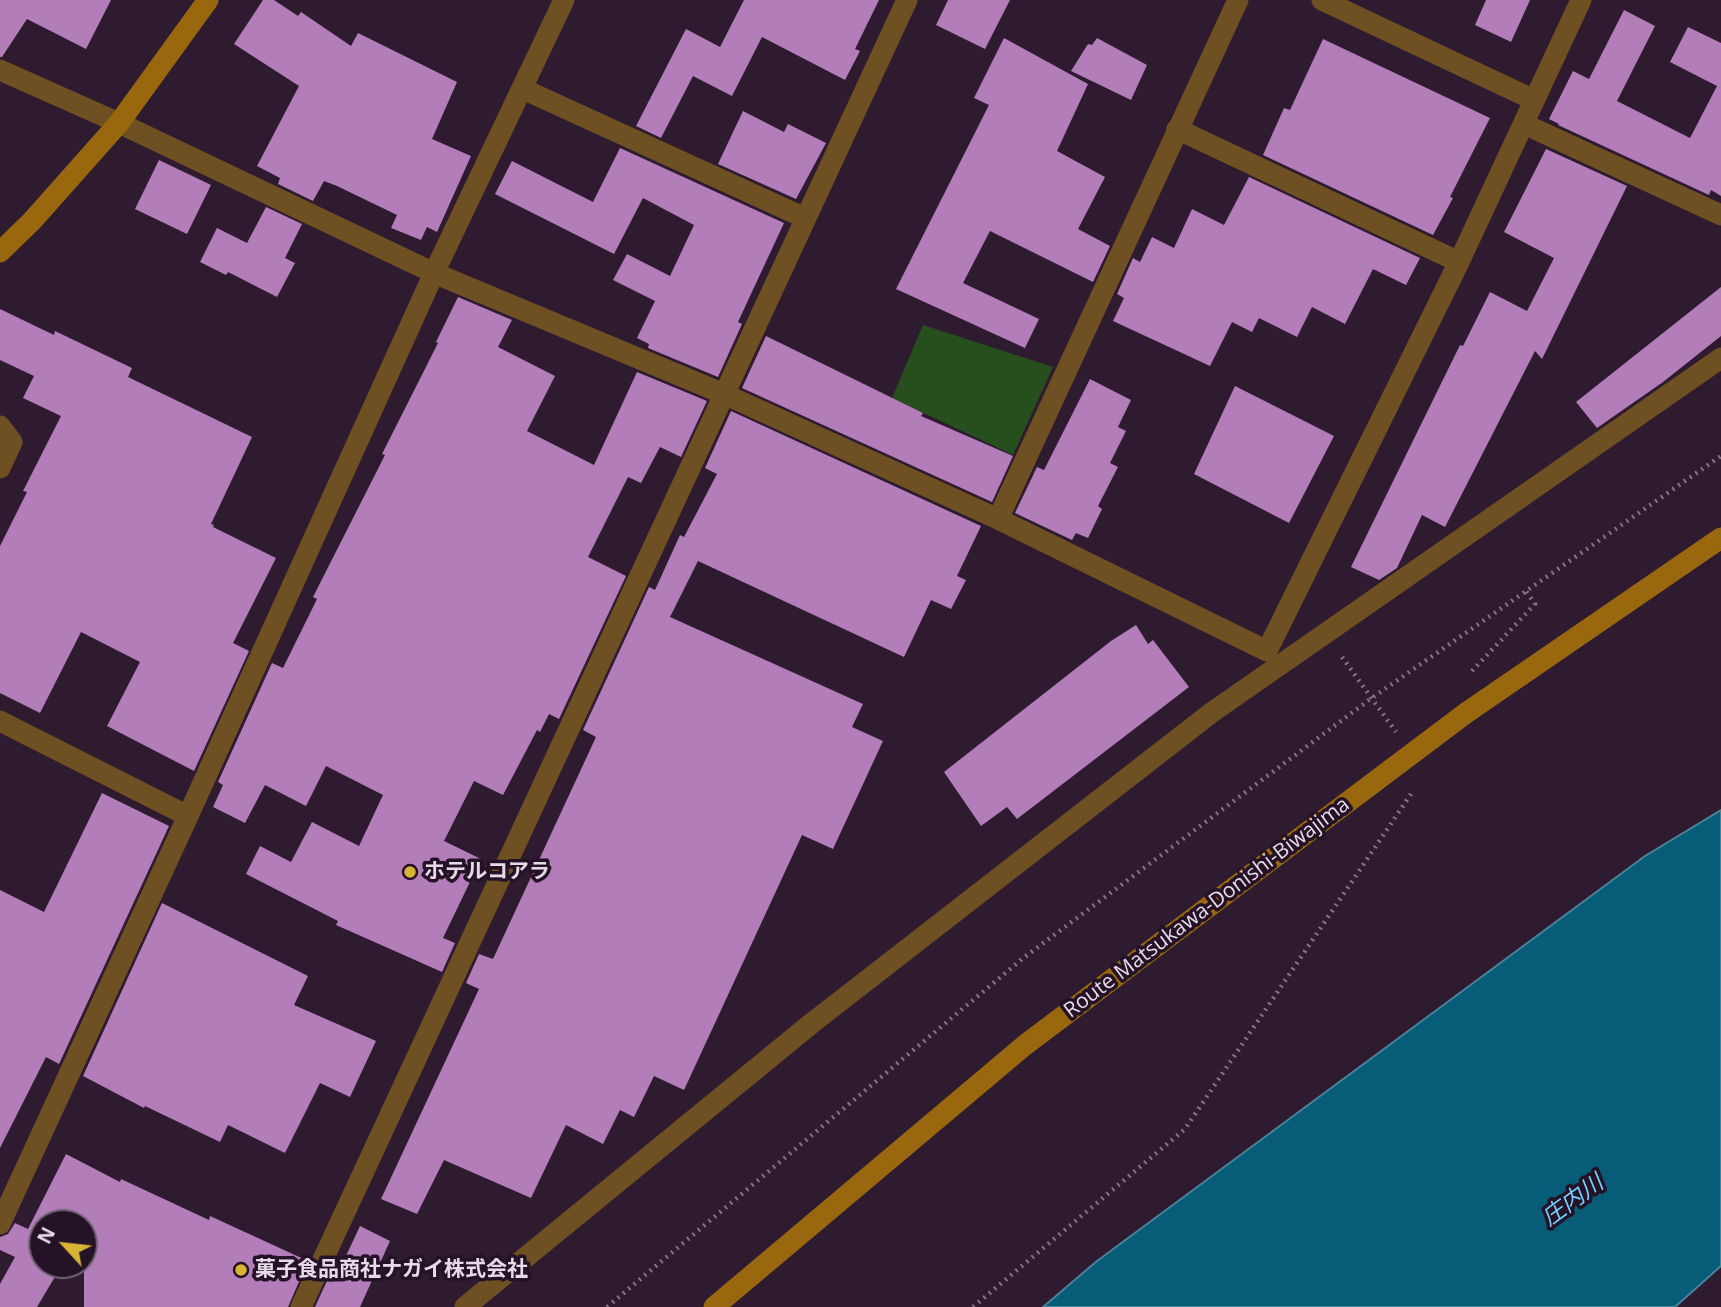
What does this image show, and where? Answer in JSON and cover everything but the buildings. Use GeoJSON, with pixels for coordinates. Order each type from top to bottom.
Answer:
{"type":"FeatureCollection","features":[{"type":"Feature","properties":{"kind":"main road"},"geometry":{"type":"LineString","coordinates":[[0,252],[32,221],[119,123],[208,0]]}},
{"type":"Feature","properties":{"kind":"main road","name":"Route Matsukawa-Donishi-Biwajima"},"geometry":{"type":"LineString","coordinates":[[714,1307],[1025,1045],[1466,713],[1721,538]]}},
{"type":"Feature","properties":{"kind":"street"},"geometry":{"type":"LineString","coordinates":[[0,1224],[434,273],[564,0]]}},
{"type":"Feature","properties":{"kind":"street"},"geometry":{"type":"LineString","coordinates":[[301,1307],[907,0]]}},
{"type":"Feature","properties":{"kind":"street"},"geometry":{"type":"LineString","coordinates":[[998,519],[1238,0]]}},
{"type":"Feature","properties":{"kind":"street"},"geometry":{"type":"LineString","coordinates":[[1322,0],[1534,100]]}},
{"type":"Feature","properties":{"kind":"street"},"geometry":{"type":"LineString","coordinates":[[1277,656],[1581,0]]}},
{"type":"Feature","properties":{"kind":"street"},"geometry":{"type":"LineString","coordinates":[[0,70],[119,123],[434,273],[724,394],[998,519],[1277,656]]}},
{"type":"Feature","properties":{"kind":"street"},"geometry":{"type":"LineString","coordinates":[[523,89],[805,218]]}},
{"type":"Feature","properties":{"kind":"street"},"geometry":{"type":"LineString","coordinates":[[1524,124],[1721,215]]}},
{"type":"Feature","properties":{"kind":"street"},"geometry":{"type":"LineString","coordinates":[[1177,129],[1459,262]]}},
{"type":"Feature","properties":{"kind":"street"},"geometry":{"type":"LineString","coordinates":[[465,1307],[812,1023],[1211,713],[1277,656],[1325,634],[1721,358]]}},
{"type":"Feature","properties":{"kind":"street"},"geometry":{"type":"LineString","coordinates":[[0,426],[12,442],[0,468]]}},
{"type":"Feature","properties":{"kind":"street"},"geometry":{"type":"LineString","coordinates":[[0,721],[188,816]]}},
{"type":"Feature","properties":{"kind":"path"},"geometry":{"type":"LineString","coordinates":[[607,1307],[1022,959],[1373,697],[1721,456]]}},
{"type":"Feature","properties":{"kind":"path"},"geometry":{"type":"LineString","coordinates":[[1325,634],[1373,697],[1397,734]]}},
{"type":"Feature","properties":{"kind":"path"},"geometry":{"type":"LineString","coordinates":[[973,1307],[1185,1129],[1419,783]]}},
{"type":"Feature","properties":{"kind":"green space"},"geometry":{"type":"Polygon","coordinates":[[[923,325],[1053,367],[1013,455],[892,398],[923,325]]]}},
{"type":"Feature","properties":{"kind":"water","name":"庄内川"},"geometry":{"type":"Polygon","coordinates":[[[1721,810],[1721,1266],[1675,1307],[1043,1307],[1097,1261],[1645,856],[1721,810]]]}},
{"type":"Feature","properties":{"kind":"place","name":"ホテルコアラ"},"geometry":{"type":"Point","coordinates":[410,872]}},
{"type":"Feature","properties":{"kind":"place","name":"菓子食品商社ナガイ株式会社"},"geometry":{"type":"Point","coordinates":[241,1270]}}]}
